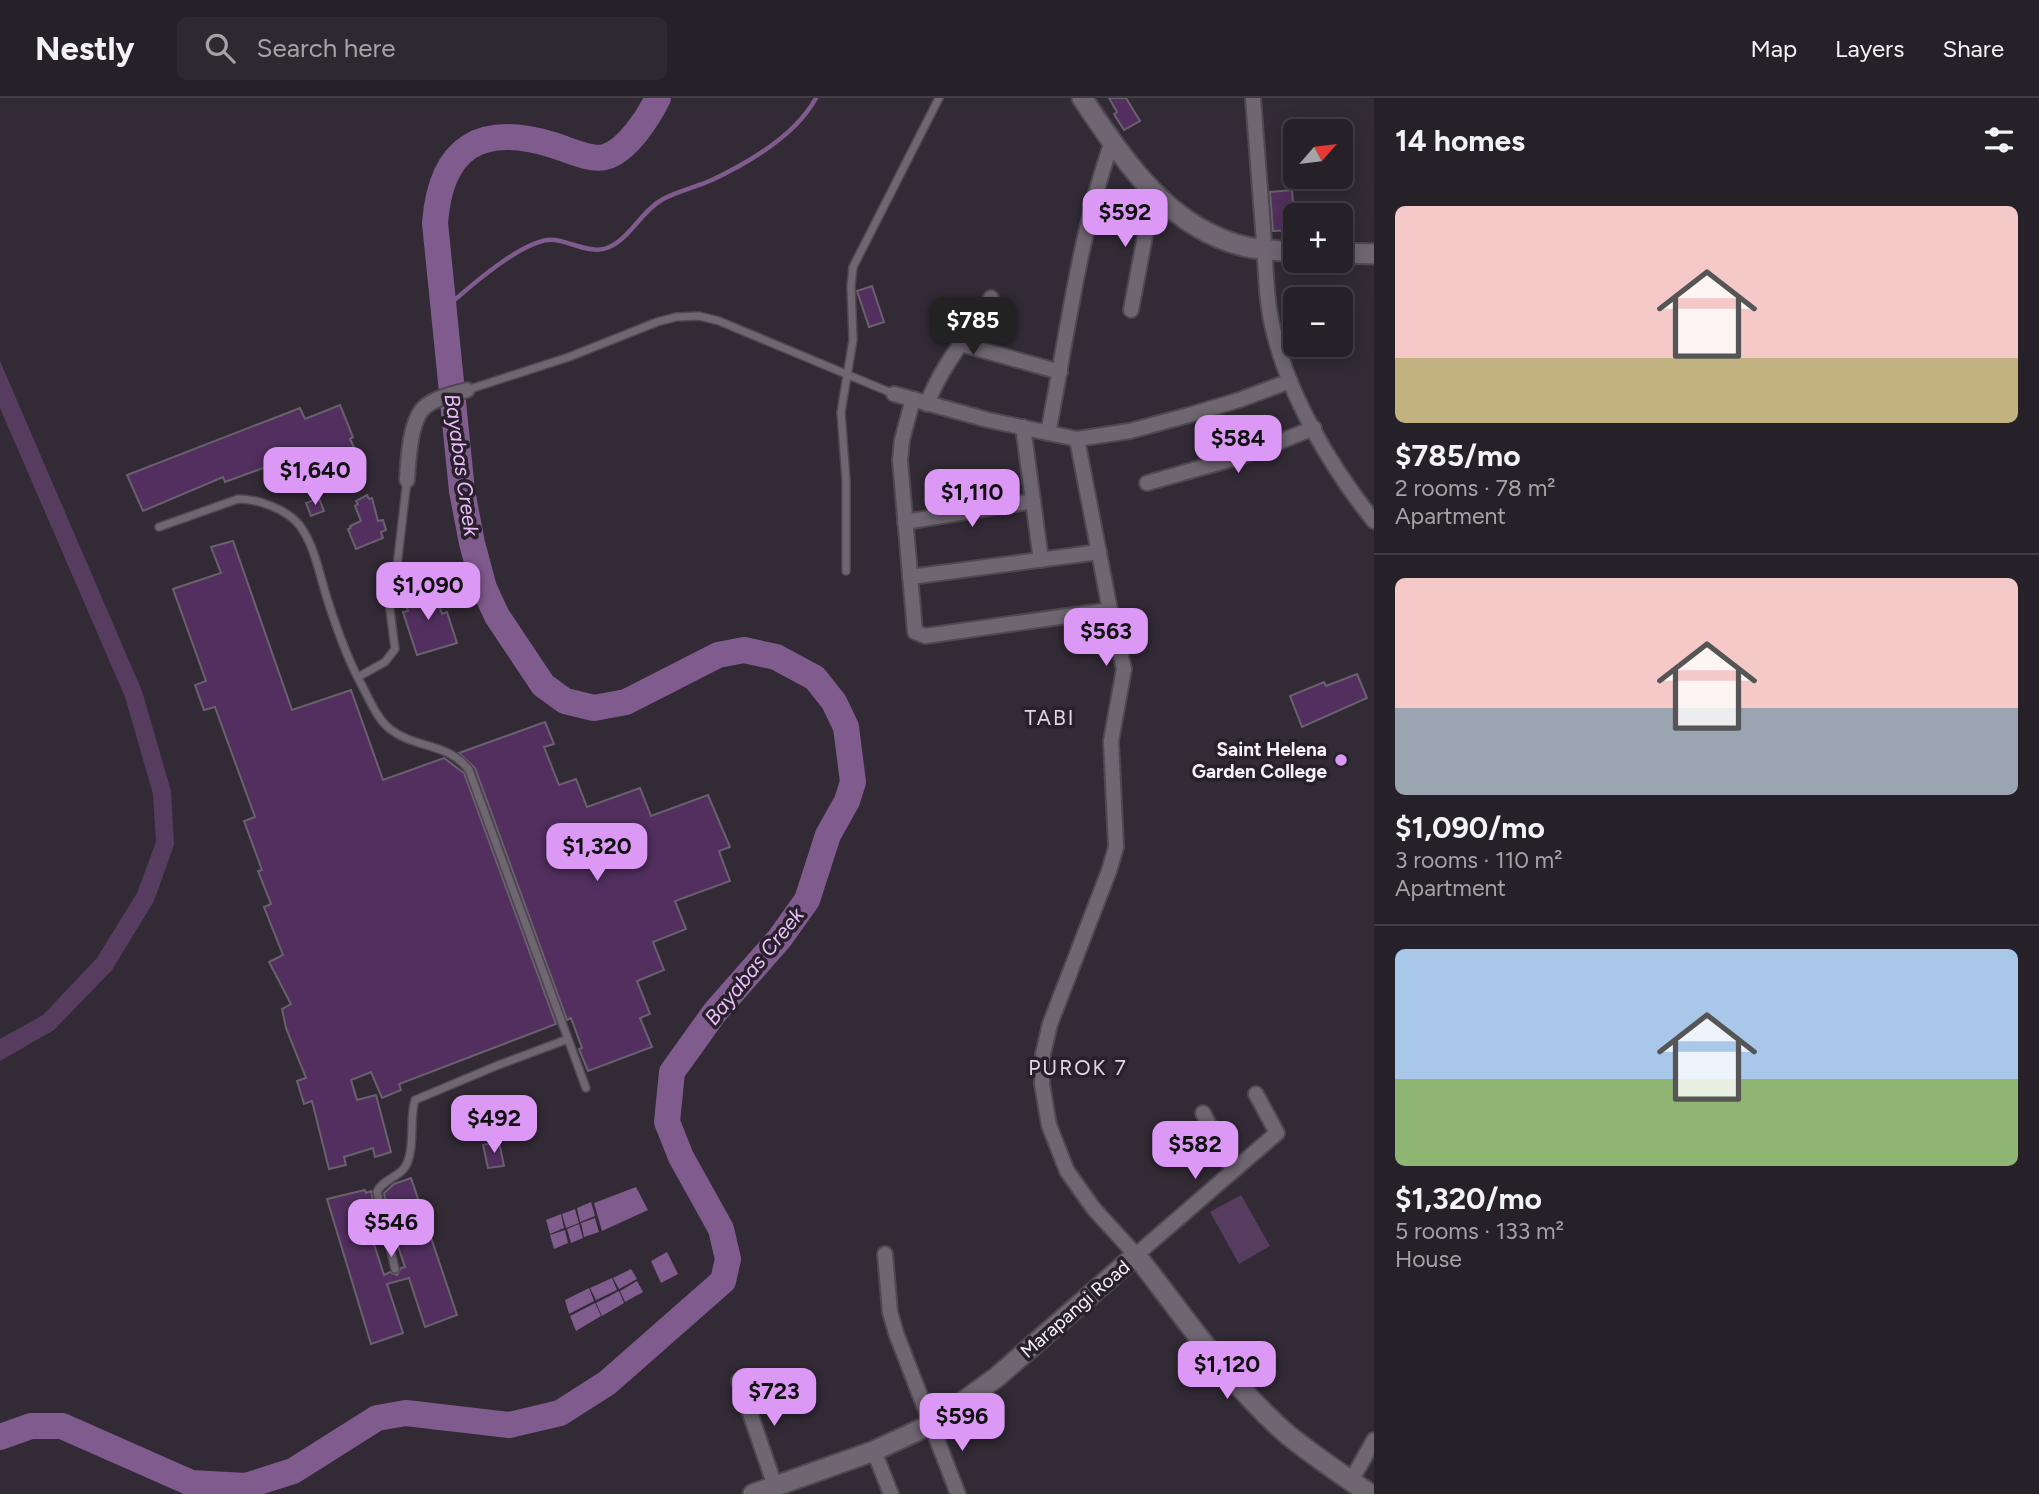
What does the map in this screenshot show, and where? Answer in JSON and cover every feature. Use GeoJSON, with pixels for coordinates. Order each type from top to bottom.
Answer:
{"type":"FeatureCollection","features":[{"type":"Feature","properties":{"kind":"street"},"geometry":{"type":"LineString","coordinates":[[1082,98],[1153,194],[1174,212],[1201,229],[1228,241],[1265,250],[1283,251]]}},
{"type":"Feature","properties":{"kind":"street"},"geometry":{"type":"LineString","coordinates":[[1253,98],[1267,295],[1273,331],[1290,381],[1314,428],[1374,521]]}},
{"type":"Feature","properties":{"kind":"street"},"geometry":{"type":"LineString","coordinates":[[1048,433],[1098,184],[1112,142]]}},
{"type":"Feature","properties":{"kind":"street"},"geometry":{"type":"LineString","coordinates":[[1131,310],[1153,194]]}},
{"type":"Feature","properties":{"kind":"street"},"geometry":{"type":"LineString","coordinates":[[1353,253],[1374,254]]}},
{"type":"Feature","properties":{"kind":"street"},"geometry":{"type":"LineString","coordinates":[[990,298],[920,401],[902,440],[900,460],[913,627],[915,632],[925,636],[1110,610]]}},
{"type":"Feature","properties":{"kind":"street"},"geometry":{"type":"LineString","coordinates":[[961,344],[1060,372]]}},
{"type":"Feature","properties":{"kind":"street"},"geometry":{"type":"LineString","coordinates":[[894,394],[1023,428],[1077,439],[1130,431],[1189,415],[1240,401],[1290,381]]}},
{"type":"Feature","properties":{"kind":"street"},"geometry":{"type":"LineString","coordinates":[[407,480],[418,414],[423,407],[467,390]]}},
{"type":"Feature","properties":{"kind":"street"},"geometry":{"type":"LineString","coordinates":[[1023,428],[1041,560]]}},
{"type":"Feature","properties":{"kind":"street"},"geometry":{"type":"LineString","coordinates":[[1147,483],[1243,456],[1314,428]]}},
{"type":"Feature","properties":{"kind":"street"},"geometry":{"type":"LineString","coordinates":[[1077,439],[1124,669],[1111,741],[1115,847],[1105,881],[1050,1024],[1043,1054],[1042,1084],[1049,1125],[1067,1171],[1094,1209],[1136,1255],[1223,1367],[1268,1416],[1312,1454],[1370,1494]]}},
{"type":"Feature","properties":{"kind":"street"},"geometry":{"type":"LineString","coordinates":[[905,522],[1032,501]]}},
{"type":"Feature","properties":{"kind":"street"},"geometry":{"type":"LineString","coordinates":[[910,577],[1099,552]]}},
{"type":"Feature","properties":{"kind":"street"},"geometry":{"type":"LineString","coordinates":[[1136,1255],[1277,1133],[1256,1094]]}},
{"type":"Feature","properties":{"kind":"street"},"geometry":{"type":"LineString","coordinates":[[1203,1113],[1233,1171]]}},
{"type":"Feature","properties":{"kind":"street"},"geometry":{"type":"LineString","coordinates":[[885,1254],[890,1312],[899,1342],[958,1494]]}},
{"type":"Feature","properties":{"kind":"street","name":"Marapangi Road"},"geometry":{"type":"LineString","coordinates":[[753,1494],[874,1451],[932,1424],[997,1377],[1136,1255]]}},
{"type":"Feature","properties":{"kind":"street"},"geometry":{"type":"LineString","coordinates":[[739,1381],[775,1486]]}},
{"type":"Feature","properties":{"kind":"street"},"geometry":{"type":"LineString","coordinates":[[1352,1481],[1374,1440]]}},
{"type":"Feature","properties":{"kind":"street"},"geometry":{"type":"LineString","coordinates":[[874,1451],[891,1494]]}},
{"type":"Feature","properties":{"kind":"lane"},"geometry":{"type":"LineString","coordinates":[[846,571],[846,480],[841,412],[853,340],[850,286],[853,267],[939,98]]}},
{"type":"Feature","properties":{"kind":"lane"},"geometry":{"type":"LineString","coordinates":[[467,390],[569,357],[657,322],[676,317],[699,316],[719,321],[894,394]]}},
{"type":"Feature","properties":{"kind":"lane"},"geometry":{"type":"LineString","coordinates":[[358,677],[385,662],[395,649],[389,603],[397,566],[407,480]]}},
{"type":"Feature","properties":{"kind":"lane"},"geometry":{"type":"LineString","coordinates":[[159,527],[238,499],[259,501],[294,519],[301,527],[314,553],[332,615],[358,677],[381,719],[391,730],[407,738],[455,755],[469,770],[586,1088]]}},
{"type":"Feature","properties":{"kind":"lane"},"geometry":{"type":"LineString","coordinates":[[395,1269],[377,1192],[380,1186],[401,1172],[408,1162],[415,1100],[568,1039]]}},
{"type":"Feature","properties":{"kind":"shaded area"},"geometry":{"type":"Polygon","coordinates":[[[0,361],[142,691],[171,791],[174,845],[154,901],[112,970],[54,1030],[0,1061],[0,1039],[43,1015],[97,958],[137,893],[156,842],[153,794],[125,697],[0,408],[0,361]]]}},
{"type":"Feature","properties":{"kind":"shaded area"},"geometry":{"type":"Polygon","coordinates":[[[636,1187],[648,1210],[602,1231],[594,1203],[636,1187]]]}},
{"type":"Feature","properties":{"kind":"shaded area"},"geometry":{"type":"Polygon","coordinates":[[[1241,1195],[1270,1246],[1239,1264],[1210,1212],[1241,1195]]]}},
{"type":"Feature","properties":{"kind":"shaded area"},"geometry":{"type":"Polygon","coordinates":[[[591,1202],[595,1216],[580,1222],[577,1208],[591,1202]]]}},
{"type":"Feature","properties":{"kind":"shaded area"},"geometry":{"type":"Polygon","coordinates":[[[575,1209],[579,1223],[566,1228],[562,1214],[575,1209]]]}},
{"type":"Feature","properties":{"kind":"shaded area"},"geometry":{"type":"Polygon","coordinates":[[[561,1214],[564,1228],[550,1234],[546,1220],[561,1214]]]}},
{"type":"Feature","properties":{"kind":"shaded area"},"geometry":{"type":"Polygon","coordinates":[[[595,1218],[599,1232],[584,1237],[581,1223],[595,1218]]]}},
{"type":"Feature","properties":{"kind":"shaded area"},"geometry":{"type":"Polygon","coordinates":[[[579,1224],[583,1238],[571,1243],[567,1229],[579,1224]]]}},
{"type":"Feature","properties":{"kind":"shaded area"},"geometry":{"type":"Polygon","coordinates":[[[565,1230],[568,1243],[554,1249],[550,1235],[565,1230]]]}},
{"type":"Feature","properties":{"kind":"shaded area"},"geometry":{"type":"Polygon","coordinates":[[[667,1252],[678,1274],[661,1283],[651,1261],[667,1252]]]}},
{"type":"Feature","properties":{"kind":"shaded area"},"geometry":{"type":"Polygon","coordinates":[[[631,1269],[637,1279],[619,1289],[613,1278],[631,1269]]]}},
{"type":"Feature","properties":{"kind":"shaded area"},"geometry":{"type":"Polygon","coordinates":[[[612,1278],[617,1290],[596,1300],[590,1288],[612,1278]]]}},
{"type":"Feature","properties":{"kind":"shaded area"},"geometry":{"type":"Polygon","coordinates":[[[637,1281],[643,1292],[625,1302],[620,1291],[637,1281]]]}},
{"type":"Feature","properties":{"kind":"shaded area"},"geometry":{"type":"Polygon","coordinates":[[[589,1288],[594,1301],[569,1314],[565,1300],[589,1288]]]}},
{"type":"Feature","properties":{"kind":"shaded area"},"geometry":{"type":"Polygon","coordinates":[[[619,1291],[624,1303],[602,1316],[596,1303],[619,1291]]]}},
{"type":"Feature","properties":{"kind":"shaded area"},"geometry":{"type":"Polygon","coordinates":[[[595,1303],[601,1316],[576,1331],[570,1316],[595,1303]]]}},
{"type":"Feature","properties":{"kind":"building"},"geometry":{"type":"Polygon","coordinates":[[[1109,98],[1126,98],[1140,121],[1124,130],[1114,114],[1117,112],[1109,98]]]}},
{"type":"Feature","properties":{"kind":"building"},"geometry":{"type":"Polygon","coordinates":[[[1292,190],[1293,203],[1283,203],[1283,231],[1273,231],[1270,192],[1292,190]]]}},
{"type":"Feature","properties":{"kind":"building"},"geometry":{"type":"Polygon","coordinates":[[[872,286],[884,322],[869,327],[857,291],[872,286]]]}},
{"type":"Feature","properties":{"kind":"building"},"geometry":{"type":"Polygon","coordinates":[[[340,405],[353,437],[350,439],[358,455],[341,463],[346,474],[341,477],[343,480],[335,484],[313,480],[301,454],[225,482],[223,477],[143,511],[127,475],[300,408],[305,419],[340,405]]]}},
{"type":"Feature","properties":{"kind":"building"},"geometry":{"type":"Polygon","coordinates":[[[367,495],[369,499],[372,498],[378,521],[383,520],[386,530],[381,532],[383,538],[356,549],[348,529],[361,521],[355,506],[358,504],[356,501],[367,495]]]}},
{"type":"Feature","properties":{"kind":"building"},"geometry":{"type":"Polygon","coordinates":[[[319,498],[324,511],[311,516],[306,503],[319,498]]]}},
{"type":"Feature","properties":{"kind":"building"},"geometry":{"type":"Polygon","coordinates":[[[233,541],[292,710],[351,690],[383,780],[444,758],[464,773],[556,1024],[399,1084],[401,1090],[382,1098],[371,1072],[351,1080],[357,1100],[376,1095],[391,1152],[375,1157],[373,1148],[344,1157],[346,1165],[329,1169],[312,1101],[304,1104],[297,1081],[306,1078],[286,1028],[282,1009],[291,1004],[269,962],[283,955],[264,907],[271,904],[258,871],[262,870],[244,821],[255,817],[215,707],[204,710],[195,685],[206,681],[173,589],[221,573],[211,547],[233,541]]]}},
{"type":"Feature","properties":{"kind":"building"},"geometry":{"type":"Polygon","coordinates":[[[433,587],[442,614],[447,612],[457,643],[417,655],[403,612],[408,611],[403,596],[433,587]]]}},
{"type":"Feature","properties":{"kind":"building"},"geometry":{"type":"Polygon","coordinates":[[[1357,674],[1367,698],[1302,727],[1290,696],[1324,682],[1326,686],[1357,674]]]}},
{"type":"Feature","properties":{"kind":"building"},"geometry":{"type":"Polygon","coordinates":[[[545,722],[554,744],[544,747],[559,785],[576,779],[587,807],[640,788],[651,816],[708,795],[730,847],[719,851],[730,881],[675,901],[686,929],[653,942],[664,970],[637,981],[650,1014],[640,1018],[652,1047],[588,1071],[571,1018],[567,1020],[475,768],[459,753],[545,722]]]}},
{"type":"Feature","properties":{"kind":"building"},"geometry":{"type":"Polygon","coordinates":[[[499,1142],[504,1166],[488,1168],[483,1145],[499,1142]]]}},
{"type":"Feature","properties":{"kind":"building"},"geometry":{"type":"Polygon","coordinates":[[[411,1178],[457,1315],[425,1327],[409,1278],[387,1284],[403,1333],[371,1344],[327,1199],[371,1191],[381,1235],[372,1238],[384,1275],[390,1272],[397,1275],[401,1268],[405,1267],[384,1193],[394,1184],[411,1178]]]}},
{"type":"Feature","properties":{"kind":"waterway","name":"Bayabas Creek"},"geometry":{"type":"LineString","coordinates":[[0,1437],[31,1426],[62,1426],[191,1483],[246,1486],[293,1471],[377,1418],[406,1413],[509,1425],[560,1413],[607,1383],[723,1281],[728,1259],[721,1229],[681,1157],[667,1122],[672,1072],[715,1012],[780,938],[807,900],[828,835],[847,801],[853,782],[846,727],[834,702],[815,678],[776,657],[744,650],[718,655],[626,702],[594,708],[565,701],[543,685],[497,616],[484,588],[472,543],[462,491],[435,223],[446,175],[456,159],[469,147],[486,140],[505,137],[528,139],[586,156],[605,157],[629,141],[643,124],[658,98]]}},
{"type":"Feature","properties":{"kind":"waterway"},"geometry":{"type":"LineString","coordinates":[[443,310],[496,266],[542,241],[555,240],[595,250],[615,244],[655,204],[712,180],[771,146],[797,124],[816,98]]}},
{"type":"Feature","properties":{"kind":"place","name":"Saint Helena Garden College"},"geometry":{"type":"Point","coordinates":[1341,760]}},
{"type":"Feature","properties":{"kind":"district","name":"TABI"},"geometry":{"type":"Point","coordinates":[1050,717]}},
{"type":"Feature","properties":{"kind":"district","name":"PUROK 7"},"geometry":{"type":"Point","coordinates":[1078,1067]}}]}
